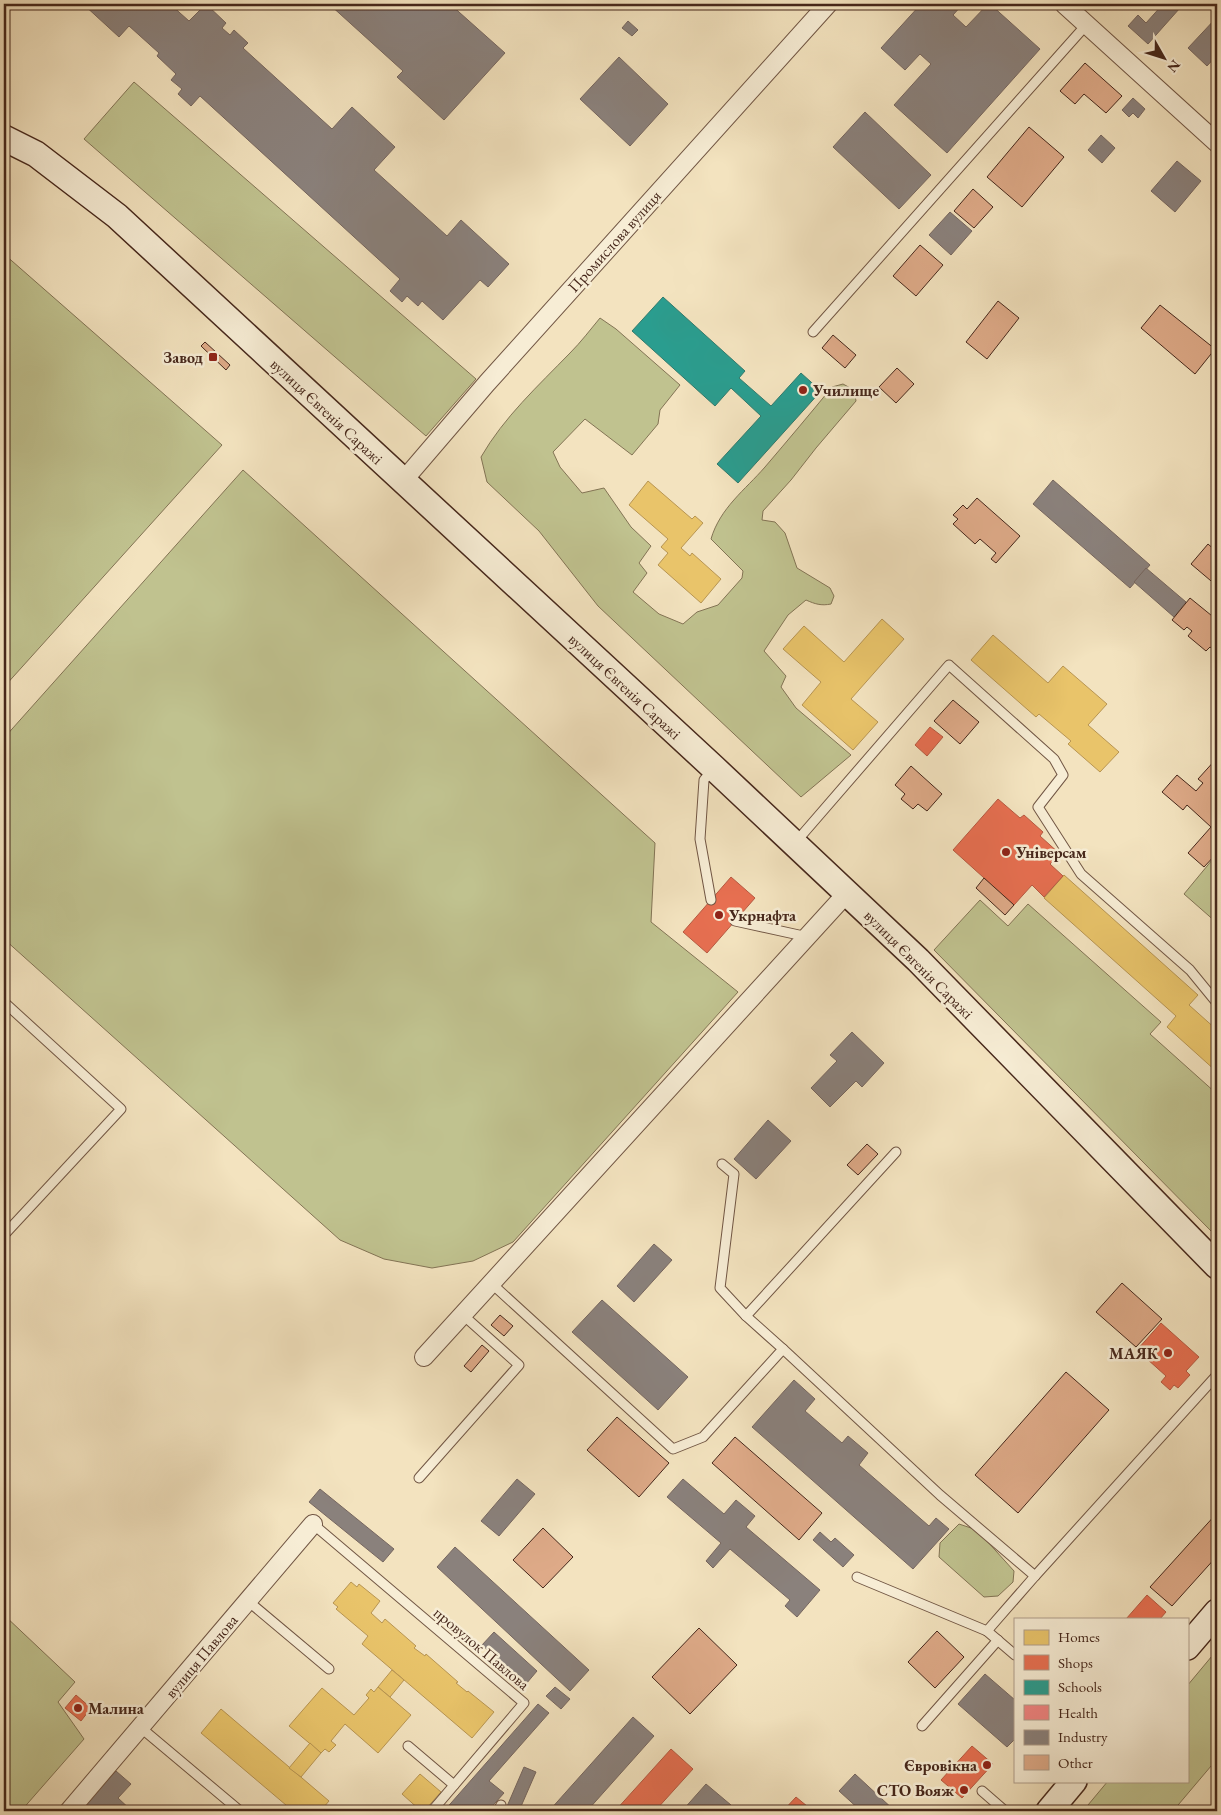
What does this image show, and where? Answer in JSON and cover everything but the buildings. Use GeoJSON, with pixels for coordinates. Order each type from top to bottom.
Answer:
{"type":"FeatureCollection","features":[{"type":"Feature","properties":{"kind":"main road","name":"вулиця Євгенія Саражі"},"geometry":{"type":"LineString","coordinates":[[4,138],[36,154],[117,216],[795,843],[923,966],[1214,1255]]}},
{"type":"Feature","properties":{"kind":"main road"},"geometry":{"type":"LineString","coordinates":[[1188,1647],[1217,1612]]}},
{"type":"Feature","properties":{"kind":"main road"},"geometry":{"type":"LineString","coordinates":[[1049,1811],[1073,1782]]}},
{"type":"Feature","properties":{"kind":"street","name":"Промислова вулиця"},"geometry":{"type":"LineString","coordinates":[[403,481],[493,376],[828,4]]}},
{"type":"Feature","properties":{"kind":"street"},"geometry":{"type":"LineString","coordinates":[[1064,4],[1217,143]]}},
{"type":"Feature","properties":{"kind":"street"},"geometry":{"type":"LineString","coordinates":[[424,1357],[847,894]]}},
{"type":"Feature","properties":{"kind":"street","name":"вулиця Павлова"},"geometry":{"type":"LineString","coordinates":[[71,1810],[313,1524]]}},
{"type":"Feature","properties":{"kind":"lane"},"geometry":{"type":"LineString","coordinates":[[813,332],[1087,24]]}},
{"type":"Feature","properties":{"kind":"lane"},"geometry":{"type":"LineString","coordinates":[[795,843],[949,665],[1054,759],[1062,775],[1038,808],[1081,874],[1190,970],[1217,1003]]}},
{"type":"Feature","properties":{"kind":"lane"},"geometry":{"type":"LineString","coordinates":[[711,900],[700,838],[704,780],[714,768]]}},
{"type":"Feature","properties":{"kind":"lane"},"geometry":{"type":"LineString","coordinates":[[735,921],[808,937]]}},
{"type":"Feature","properties":{"kind":"lane"},"geometry":{"type":"LineString","coordinates":[[4,1002],[121,1109],[4,1235]]}},
{"type":"Feature","properties":{"kind":"lane"},"geometry":{"type":"LineString","coordinates":[[746,1316],[896,1152]]}},
{"type":"Feature","properties":{"kind":"lane"},"geometry":{"type":"LineString","coordinates":[[722,1164],[734,1174],[720,1288],[746,1316],[940,1495],[1035,1576]]}},
{"type":"Feature","properties":{"kind":"lane"},"geometry":{"type":"LineString","coordinates":[[491,1283],[673,1449],[703,1436],[783,1349]]}},
{"type":"Feature","properties":{"kind":"lane"},"geometry":{"type":"LineString","coordinates":[[419,1478],[519,1365],[463,1314]]}},
{"type":"Feature","properties":{"kind":"lane"},"geometry":{"type":"LineString","coordinates":[[987,1631],[1217,1375]]}},
{"type":"Feature","properties":{"kind":"lane","name":"провулок Павлова"},"geometry":{"type":"LineString","coordinates":[[313,1524],[524,1703],[432,1811]]}},
{"type":"Feature","properties":{"kind":"lane"},"geometry":{"type":"LineString","coordinates":[[858,1577],[987,1631],[1014,1654]]}},
{"type":"Feature","properties":{"kind":"lane"},"geometry":{"type":"LineString","coordinates":[[248,1601],[329,1669]]}},
{"type":"Feature","properties":{"kind":"lane"},"geometry":{"type":"LineString","coordinates":[[922,1726],[998,1640]]}},
{"type":"Feature","properties":{"kind":"lane"},"geometry":{"type":"LineString","coordinates":[[140,1727],[240,1811]]}},
{"type":"Feature","properties":{"kind":"lane"},"geometry":{"type":"LineString","coordinates":[[408,1746],[454,1785]]}},
{"type":"Feature","properties":{"kind":"lane"},"geometry":{"type":"LineString","coordinates":[[982,1791],[1005,1811]]}},
{"type":"Feature","properties":{"kind":"green space"},"geometry":{"type":"Polygon","coordinates":[[[134,82],[476,379],[426,436],[84,139],[134,82]]]}},
{"type":"Feature","properties":{"kind":"green space"},"geometry":{"type":"Polygon","coordinates":[[[4,254],[222,445],[4,687],[4,254]]]}},
{"type":"Feature","properties":{"kind":"green space"},"geometry":{"type":"Polygon","coordinates":[[[600,318],[616,329],[680,385],[660,410],[658,424],[632,455],[585,419],[553,452],[560,467],[582,493],[604,488],[631,527],[651,546],[639,563],[647,573],[633,592],[659,614],[683,624],[697,612],[718,605],[742,578],[743,571],[711,539],[720,518],[832,387],[843,384],[854,390],[856,401],[763,511],[762,520],[775,522],[785,533],[797,568],[830,588],[834,596],[831,604],[827,605],[806,600],[788,615],[764,651],[786,676],[781,687],[796,708],[851,755],[801,797],[598,606],[539,531],[487,482],[481,457],[490,442],[522,402],[574,349],[600,318]]]}},
{"type":"Feature","properties":{"kind":"green space"},"geometry":{"type":"Polygon","coordinates":[[[243,470],[655,843],[651,922],[738,992],[513,1242],[473,1261],[432,1268],[384,1259],[340,1240],[4,939],[4,738],[243,470]]]}},
{"type":"Feature","properties":{"kind":"green space"},"geometry":{"type":"Polygon","coordinates":[[[1217,854],[1217,923],[1184,894],[1217,854]]]}},
{"type":"Feature","properties":{"kind":"green space"},"geometry":{"type":"Polygon","coordinates":[[[980,900],[1008,926],[1028,904],[1161,1022],[1150,1034],[1217,1094],[1217,1234],[1211,1231],[934,950],[980,900]]]}},
{"type":"Feature","properties":{"kind":"green space"},"geometry":{"type":"Polygon","coordinates":[[[959,1524],[977,1530],[1014,1571],[1013,1582],[998,1596],[984,1597],[939,1557],[940,1543],[959,1524]]]}},
{"type":"Feature","properties":{"kind":"green space"},"geometry":{"type":"Polygon","coordinates":[[[4,1615],[75,1682],[58,1702],[84,1739],[21,1811],[4,1811],[4,1615]]]}},
{"type":"Feature","properties":{"kind":"green space"},"geometry":{"type":"Polygon","coordinates":[[[1217,1650],[1217,1759],[1173,1811],[1083,1811],[1107,1782],[1188,1782],[1188,1685],[1217,1650]]]}},
{"type":"Feature","properties":{"kind":"place","name":"Завод"},"geometry":{"type":"Point","coordinates":[213,357]}},
{"type":"Feature","properties":{"kind":"place","name":"Училище"},"geometry":{"type":"Point","coordinates":[803,390]}},
{"type":"Feature","properties":{"kind":"place","name":"Універсам"},"geometry":{"type":"Point","coordinates":[1006,852]}},
{"type":"Feature","properties":{"kind":"place","name":"Укрнафта"},"geometry":{"type":"Point","coordinates":[719,915]}},
{"type":"Feature","properties":{"kind":"place","name":"МАЯК"},"geometry":{"type":"Point","coordinates":[1168,1353]}},
{"type":"Feature","properties":{"kind":"place","name":"Малина"},"geometry":{"type":"Point","coordinates":[78,1708]}},
{"type":"Feature","properties":{"kind":"place","name":"Євровікна"},"geometry":{"type":"Point","coordinates":[987,1765]}},
{"type":"Feature","properties":{"kind":"place","name":"СТО Вояж"},"geometry":{"type":"Point","coordinates":[964,1790]}}]}
